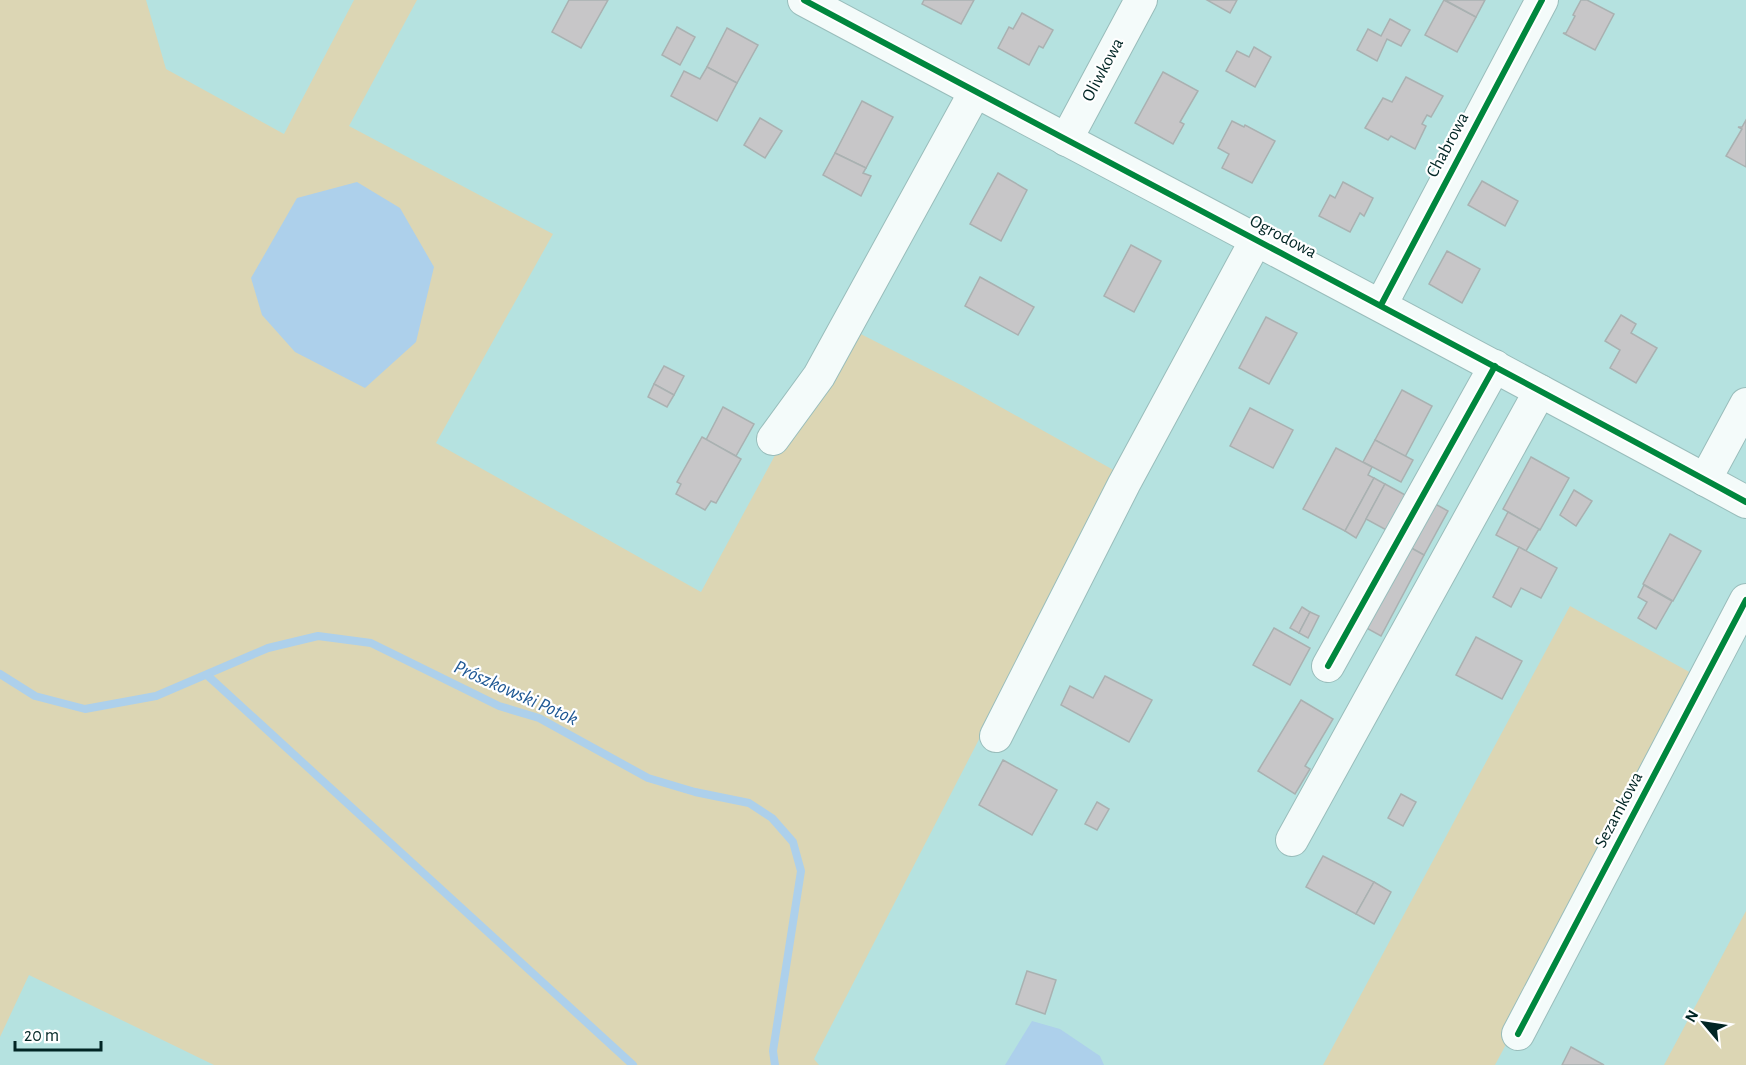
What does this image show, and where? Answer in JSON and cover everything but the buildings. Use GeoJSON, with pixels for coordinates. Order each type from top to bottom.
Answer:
{"type":"FeatureCollection","features":[{"type":"Feature","properties":{"kind":"street","name":"Ogrodowa"},"geometry":{"type":"LineString","coordinates":[[804,0],[1381,305],[1746,502]]}},
{"type":"Feature","properties":{"kind":"street","name":"Oliwkowa"},"geometry":{"type":"LineString","coordinates":[[1066,140],[1141,0]]}},
{"type":"Feature","properties":{"kind":"street","name":"Chabrowa"},"geometry":{"type":"LineString","coordinates":[[1381,305],[1542,0]]}},
{"type":"Feature","properties":{"kind":"street"},"geometry":{"type":"LineString","coordinates":[[773,439],[819,376],[975,92]]}},
{"type":"Feature","properties":{"kind":"street"},"geometry":{"type":"LineString","coordinates":[[996,736],[1124,484],[1256,240]]}},
{"type":"Feature","properties":{"kind":"street"},"geometry":{"type":"LineString","coordinates":[[1328,666],[1494,366]]}},
{"type":"Feature","properties":{"kind":"street"},"geometry":{"type":"LineString","coordinates":[[1292,840],[1540,391]]}},
{"type":"Feature","properties":{"kind":"street"},"geometry":{"type":"LineString","coordinates":[[1705,480],[1746,404]]}},
{"type":"Feature","properties":{"kind":"street","name":"Sezamkowa"},"geometry":{"type":"LineString","coordinates":[[1518,1034],[1746,600]]}},
{"type":"Feature","properties":{"kind":"shaded area"},"geometry":{"type":"Polygon","coordinates":[[[0,0],[146,0],[166,69],[284,134],[354,0],[417,0],[349,126],[553,234],[436,443],[701,592],[845,326],[963,386],[1117,472],[814,1059],[819,1065],[214,1065],[29,975],[0,1037],[0,0]]]}},
{"type":"Feature","properties":{"kind":"shaded area"},"geometry":{"type":"Polygon","coordinates":[[[1570,606],[1702,679],[1495,1065],[1323,1065],[1570,606]]]}},
{"type":"Feature","properties":{"kind":"shaded area"},"geometry":{"type":"Polygon","coordinates":[[[1746,911],[1746,1065],[1664,1065],[1746,911]]]}},
{"type":"Feature","properties":{"kind":"water"},"geometry":{"type":"Polygon","coordinates":[[[357,182],[400,208],[434,267],[416,342],[365,388],[295,352],[262,315],[251,278],[297,198],[357,182]]]}},
{"type":"Feature","properties":{"kind":"water"},"geometry":{"type":"Polygon","coordinates":[[[1032,1021],[1060,1029],[1100,1056],[1104,1065],[1005,1065],[1032,1021]]]}},
{"type":"Feature","properties":{"kind":"waterway","name":"Prószkowski Potok"},"geometry":{"type":"LineString","coordinates":[[0,674],[35,696],[85,709],[156,696],[268,648],[318,636],[371,643],[499,706],[539,718],[648,778],[695,792],[749,803],[772,818],[793,842],[801,871],[773,1051],[775,1065]]}},
{"type":"Feature","properties":{"kind":"waterway"},"geometry":{"type":"LineString","coordinates":[[207,675],[633,1065]]}},
{"type":"Feature","properties":{"kind":"cycle path"},"geometry":{"type":"LineString","coordinates":[[804,0],[1746,502]]}},
{"type":"Feature","properties":{"kind":"cycle path"},"geometry":{"type":"LineString","coordinates":[[1381,305],[1542,0]]}},
{"type":"Feature","properties":{"kind":"cycle path"},"geometry":{"type":"LineString","coordinates":[[1328,666],[1495,366]]}},
{"type":"Feature","properties":{"kind":"cycle path"},"geometry":{"type":"LineString","coordinates":[[1518,1034],[1746,600]]}}]}
